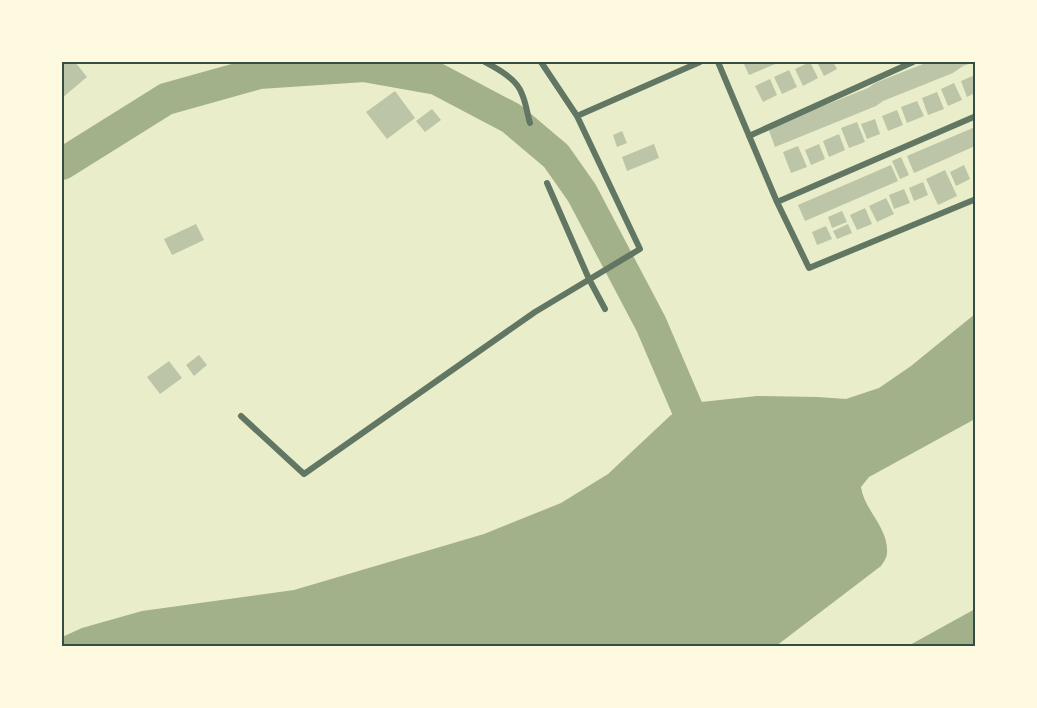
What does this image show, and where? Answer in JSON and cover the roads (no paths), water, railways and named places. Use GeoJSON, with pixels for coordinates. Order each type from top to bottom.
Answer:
{"type":"FeatureCollection","features":[{"type":"Feature","properties":{"kind":"street"},"geometry":{"type":"LineString","coordinates":[[485,62],[516,83],[522,93],[530,123]]}},
{"type":"Feature","properties":{"kind":"street"},"geometry":{"type":"LineString","coordinates":[[241,416],[304,474],[535,312],[640,249],[577,116],[541,62]]}},
{"type":"Feature","properties":{"kind":"street"},"geometry":{"type":"LineString","coordinates":[[577,116],[700,62]]}},
{"type":"Feature","properties":{"kind":"street"},"geometry":{"type":"LineString","coordinates":[[718,62],[777,202],[809,268],[975,199]]}},
{"type":"Feature","properties":{"kind":"street"},"geometry":{"type":"LineString","coordinates":[[749,136],[913,62]]}},
{"type":"Feature","properties":{"kind":"street"},"geometry":{"type":"LineString","coordinates":[[777,202],[975,116]]}},
{"type":"Feature","properties":{"kind":"street"},"geometry":{"type":"LineString","coordinates":[[547,183],[589,279],[605,309]]}},
{"type":"Feature","properties":{"kind":"waterway"},"geometry":{"type":"LineString","coordinates":[[62,164],[166,99],[259,73],[364,66],[437,79],[511,118],[556,156],[582,193],[651,324],[687,408]]}}]}
